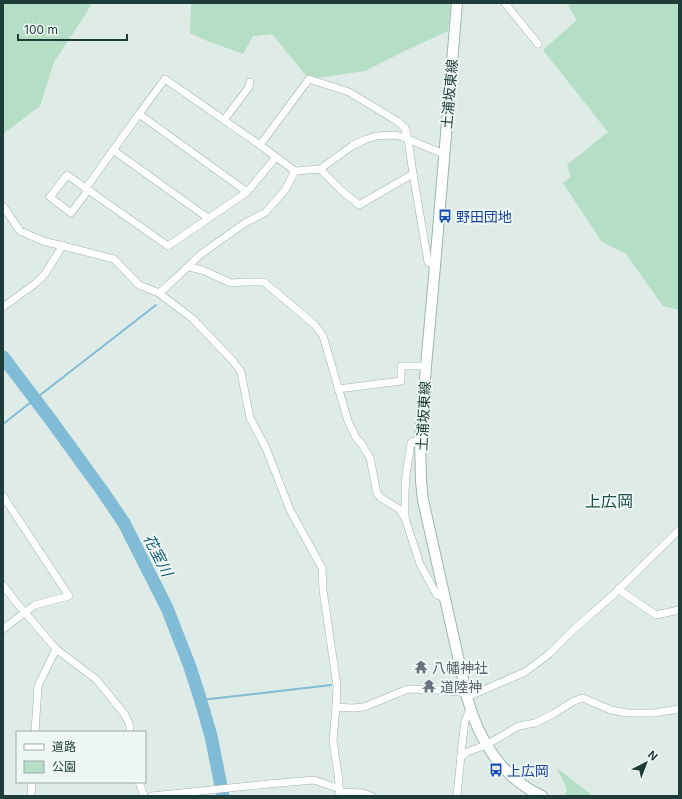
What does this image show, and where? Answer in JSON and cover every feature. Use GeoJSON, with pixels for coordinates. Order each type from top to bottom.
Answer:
{"type":"FeatureCollection","features":[{"type":"Feature","properties":{"kind":"main road","name":"土浦坂東線"},"geometry":{"type":"LineString","coordinates":[[457,3],[420,440],[423,500],[470,709],[486,745],[504,769],[526,788],[542,796]]}},
{"type":"Feature","properties":{"kind":"street"},"geometry":{"type":"LineString","coordinates":[[505,3],[538,44]]}},
{"type":"Feature","properties":{"kind":"street"},"geometry":{"type":"LineString","coordinates":[[276,157],[247,192],[168,246],[86,188],[68,175],[50,197],[71,212],[86,193],[86,188],[165,78],[296,171],[320,168],[352,146],[376,136],[393,135],[408,139],[444,154]]}},
{"type":"Feature","properties":{"kind":"street"},"geometry":{"type":"LineString","coordinates":[[260,145],[309,79],[349,92],[397,121],[405,128],[408,139],[428,262],[435,266]]}},
{"type":"Feature","properties":{"kind":"street"},"geometry":{"type":"LineString","coordinates":[[224,120],[249,87],[250,82]]}},
{"type":"Feature","properties":{"kind":"street"},"geometry":{"type":"LineString","coordinates":[[139,114],[247,192]]}},
{"type":"Feature","properties":{"kind":"street"},"geometry":{"type":"LineString","coordinates":[[113,150],[208,218]]}},
{"type":"Feature","properties":{"kind":"street"},"geometry":{"type":"LineString","coordinates":[[320,168],[342,191],[359,205],[413,174]]}},
{"type":"Feature","properties":{"kind":"street"},"geometry":{"type":"LineString","coordinates":[[158,293],[189,267],[201,254],[245,223],[266,212],[285,190],[296,171]]}},
{"type":"Feature","properties":{"kind":"street"},"geometry":{"type":"LineString","coordinates":[[3,206],[20,231],[43,241],[114,259],[139,285],[158,293],[193,319],[233,361],[241,372],[250,418],[266,448],[290,510],[322,568],[323,590],[337,686],[333,740],[340,793]]}},
{"type":"Feature","properties":{"kind":"street"},"geometry":{"type":"LineString","coordinates":[[3,308],[36,283],[45,274],[63,245]]}},
{"type":"Feature","properties":{"kind":"street"},"geometry":{"type":"LineString","coordinates":[[189,267],[202,270],[230,283],[264,282],[314,325],[320,332],[351,429],[370,458],[377,493],[381,498],[399,509],[405,518],[420,564],[437,595],[446,598]]}},
{"type":"Feature","properties":{"kind":"street"},"geometry":{"type":"LineString","coordinates":[[338,389],[401,381],[401,366],[426,366]]}},
{"type":"Feature","properties":{"kind":"street"},"geometry":{"type":"LineString","coordinates":[[405,518],[406,475],[411,443],[420,440]]}},
{"type":"Feature","properties":{"kind":"street"},"geometry":{"type":"LineString","coordinates":[[3,496],[69,596],[35,605],[3,629]]}},
{"type":"Feature","properties":{"kind":"street"},"geometry":{"type":"LineString","coordinates":[[336,707],[364,707],[408,689],[442,690],[467,695],[525,672],[549,654],[679,530]]}},
{"type":"Feature","properties":{"kind":"street"},"geometry":{"type":"LineString","coordinates":[[3,584],[56,649],[97,680],[125,715],[130,726],[130,731]]}},
{"type":"Feature","properties":{"kind":"street"},"geometry":{"type":"LineString","coordinates":[[618,589],[656,615],[679,610]]}},
{"type":"Feature","properties":{"kind":"street"},"geometry":{"type":"LineString","coordinates":[[35,731],[38,686],[56,649]]}},
{"type":"Feature","properties":{"kind":"street"},"geometry":{"type":"LineString","coordinates":[[460,758],[467,752],[486,745],[519,726],[535,723],[574,701],[583,698],[611,710],[627,713],[654,713],[679,709]]}},
{"type":"Feature","properties":{"kind":"street"},"geometry":{"type":"LineString","coordinates":[[457,796],[465,721],[470,709]]}},
{"type":"Feature","properties":{"kind":"street"},"geometry":{"type":"LineString","coordinates":[[152,796],[314,780],[340,793],[363,794],[371,796]]}},
{"type":"Feature","properties":{"kind":"street"},"geometry":{"type":"LineString","coordinates":[[31,796],[32,783]]}},
{"type":"Feature","properties":{"kind":"street"},"geometry":{"type":"LineString","coordinates":[[139,783],[144,796]]}},
{"type":"Feature","properties":{"kind":"green space"},"geometry":{"type":"Polygon","coordinates":[[[3,3],[92,3],[54,62],[40,106],[3,134],[3,3]]]}},
{"type":"Feature","properties":{"kind":"green space"},"geometry":{"type":"Polygon","coordinates":[[[191,3],[451,3],[448,31],[365,71],[309,79],[272,34],[253,36],[243,54],[190,33],[191,3]]]}},
{"type":"Feature","properties":{"kind":"green space"},"geometry":{"type":"Polygon","coordinates":[[[572,3],[679,3],[679,310],[663,306],[626,254],[602,242],[563,183],[571,177],[567,165],[608,132],[543,50],[577,20],[568,6],[572,3]]]}},
{"type":"Feature","properties":{"kind":"green space"},"geometry":{"type":"Polygon","coordinates":[[[557,768],[593,796],[564,796],[567,790],[557,768]]]}},
{"type":"Feature","properties":{"kind":"waterway"},"geometry":{"type":"LineString","coordinates":[[3,424],[156,305]]}},
{"type":"Feature","properties":{"kind":"waterway","name":"花室川"},"geometry":{"type":"LineString","coordinates":[[3,357],[53,423],[124,523],[167,608],[190,667],[200,698],[211,736],[223,796]]}},
{"type":"Feature","properties":{"kind":"waterway"},"geometry":{"type":"LineString","coordinates":[[201,700],[331,685]]}},
{"type":"Feature","properties":{"kind":"place","name":"野田団地"},"geometry":{"type":"Point","coordinates":[445,216]}},
{"type":"Feature","properties":{"kind":"place","name":"八幡神社"},"geometry":{"type":"Point","coordinates":[421,667]}},
{"type":"Feature","properties":{"kind":"place","name":"道陸神"},"geometry":{"type":"Point","coordinates":[429,686]}},
{"type":"Feature","properties":{"kind":"place","name":"上広岡"},"geometry":{"type":"Point","coordinates":[496,770]}},
{"type":"Feature","properties":{"kind":"district","name":"上広岡"},"geometry":{"type":"Point","coordinates":[609,501]}}]}
